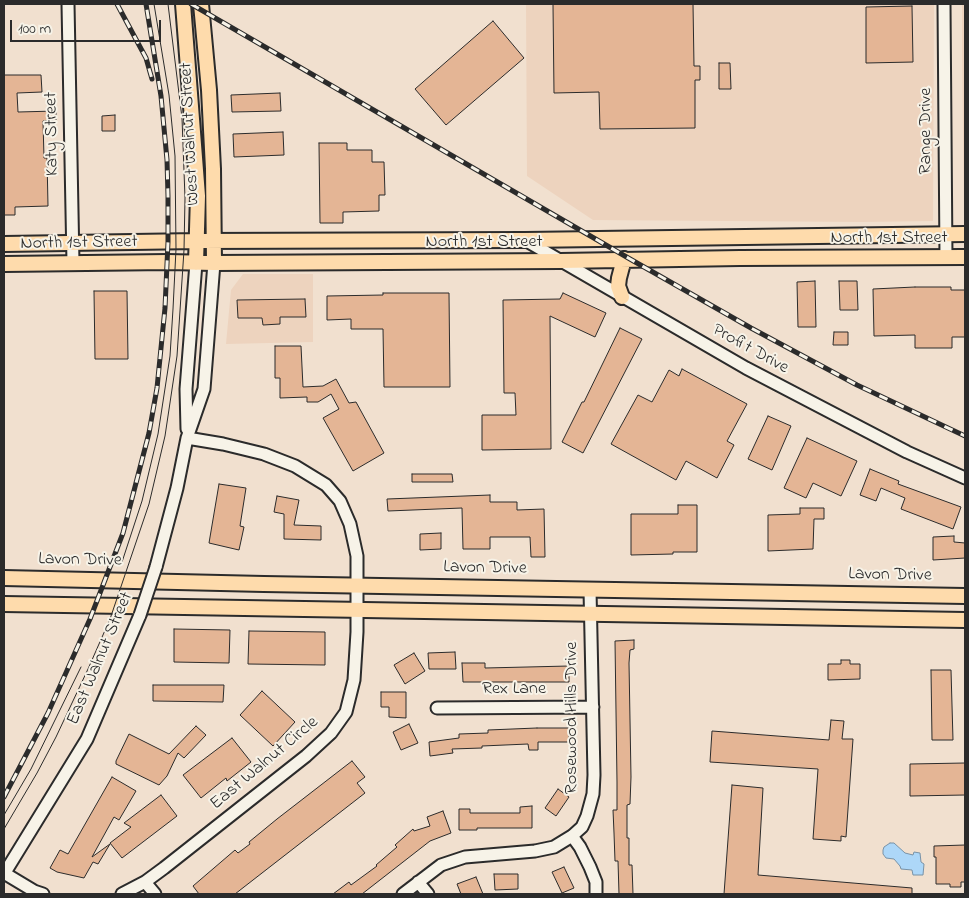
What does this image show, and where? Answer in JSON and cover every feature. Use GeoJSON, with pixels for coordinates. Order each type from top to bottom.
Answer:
{"type":"FeatureCollection","features":[{"type":"Feature","properties":{"kind":"main road","name":"West Walnut Street"},"geometry":{"type":"LineString","coordinates":[[183,4],[198,196],[196,263]]}},
{"type":"Feature","properties":{"kind":"main road","name":"West Walnut Street"},"geometry":{"type":"LineString","coordinates":[[201,4],[209,90],[215,242],[214,263]]}},
{"type":"Feature","properties":{"kind":"main road"},"geometry":{"type":"LineString","coordinates":[[191,92],[209,90]]}},
{"type":"Feature","properties":{"kind":"main road","name":"North 1st Street"},"geometry":{"type":"LineString","coordinates":[[4,244],[965,234]]}},
{"type":"Feature","properties":{"kind":"main road"},"geometry":{"type":"LineString","coordinates":[[740,237],[740,258]]}},
{"type":"Feature","properties":{"kind":"main road","name":"North 1st Street"},"geometry":{"type":"LineString","coordinates":[[4,264],[965,258]]}},
{"type":"Feature","properties":{"kind":"main road"},"geometry":{"type":"LineString","coordinates":[[622,298],[618,286],[624,259]]}},
{"type":"Feature","properties":{"kind":"main road","name":"Lavon Drive"},"geometry":{"type":"LineString","coordinates":[[4,578],[965,596]]}},
{"type":"Feature","properties":{"kind":"main road"},"geometry":{"type":"LineString","coordinates":[[4,604],[965,620]]}},
{"type":"Feature","properties":{"kind":"street","name":"Katy Street"},"geometry":{"type":"LineString","coordinates":[[68,4],[73,263]]}},
{"type":"Feature","properties":{"kind":"street","name":"Range Drive"},"geometry":{"type":"LineString","coordinates":[[944,4],[946,258]]}},
{"type":"Feature","properties":{"kind":"street","name":"Profit Drive"},"geometry":{"type":"LineString","coordinates":[[525,240],[622,298],[746,368],[907,452],[965,478]]}},
{"type":"Feature","properties":{"kind":"street","name":"East Walnut Street"},"geometry":{"type":"LineString","coordinates":[[187,438],[186,389],[196,263]]}},
{"type":"Feature","properties":{"kind":"street","name":"East Walnut Street"},"geometry":{"type":"LineString","coordinates":[[4,874],[87,739],[140,615],[156,567],[177,488],[187,438],[204,389],[214,263]]}},
{"type":"Feature","properties":{"kind":"street","name":"East Walnut Circle"},"geometry":{"type":"LineString","coordinates":[[122,894],[145,882],[306,756],[331,733],[346,712],[354,680],[357,556],[350,524],[340,501],[326,485],[295,466],[264,454],[187,438]]}},
{"type":"Feature","properties":{"kind":"street","name":"Rosewood Hills Drive"},"geometry":{"type":"LineString","coordinates":[[572,836],[582,827],[588,816],[593,794],[590,590]]}},
{"type":"Feature","properties":{"kind":"street","name":"Rex Lane"},"geometry":{"type":"LineString","coordinates":[[436,708],[593,707]]}},
{"type":"Feature","properties":{"kind":"street"},"geometry":{"type":"LineString","coordinates":[[403,894],[441,865],[464,857],[535,851],[554,846],[572,836],[580,846],[590,867],[596,882],[596,894]]}},
{"type":"Feature","properties":{"kind":"street"},"geometry":{"type":"LineString","coordinates":[[4,874],[43,894]]}},
{"type":"Feature","properties":{"kind":"street"},"geometry":{"type":"LineString","coordinates":[[145,882],[155,894]]}},
{"type":"Feature","properties":{"kind":"street"},"geometry":{"type":"LineString","coordinates":[[418,882],[428,894]]}},
{"type":"Feature","properties":{"kind":"shaded area"},"geometry":{"type":"Polygon","coordinates":[[[526,4],[934,4],[933,221],[593,220],[527,176],[526,4]]]}},
{"type":"Feature","properties":{"kind":"shaded area"},"geometry":{"type":"Polygon","coordinates":[[[962,4],[965,4],[964,217],[962,48],[962,4]]]}},
{"type":"Feature","properties":{"kind":"shaded area"},"geometry":{"type":"Polygon","coordinates":[[[243,274],[313,274],[313,342],[226,344],[231,290],[243,274]]]}},
{"type":"Feature","properties":{"kind":"water"},"geometry":{"type":"Polygon","coordinates":[[[890,843],[894,843],[905,853],[913,855],[914,852],[920,853],[921,862],[924,864],[923,875],[913,875],[912,870],[901,869],[894,859],[886,858],[883,850],[890,843]]]}},
{"type":"Feature","properties":{"kind":"building"},"geometry":{"type":"Polygon","coordinates":[[[553,4],[693,4],[694,66],[700,66],[700,80],[695,80],[695,128],[600,129],[599,92],[554,93],[553,4]]]}},
{"type":"Feature","properties":{"kind":"building"},"geometry":{"type":"Polygon","coordinates":[[[912,6],[913,62],[866,63],[866,7],[912,6]]]}},
{"type":"Feature","properties":{"kind":"building"},"geometry":{"type":"Polygon","coordinates":[[[493,21],[524,58],[446,125],[415,89],[493,21]]]}},
{"type":"Feature","properties":{"kind":"building"},"geometry":{"type":"Polygon","coordinates":[[[719,63],[730,63],[731,89],[719,89],[719,63]]]}},
{"type":"Feature","properties":{"kind":"building"},"geometry":{"type":"Polygon","coordinates":[[[4,75],[41,75],[42,92],[17,93],[18,112],[56,111],[56,120],[43,121],[44,158],[47,158],[48,206],[15,207],[15,215],[4,215],[4,75]]]}},
{"type":"Feature","properties":{"kind":"building"},"geometry":{"type":"Polygon","coordinates":[[[280,93],[281,111],[232,112],[231,95],[280,93]]]}},
{"type":"Feature","properties":{"kind":"building"},"geometry":{"type":"Polygon","coordinates":[[[115,115],[115,131],[102,131],[102,116],[115,115]]]}},
{"type":"Feature","properties":{"kind":"building"},"geometry":{"type":"Polygon","coordinates":[[[283,132],[284,155],[234,157],[233,134],[283,132]]]}},
{"type":"Feature","properties":{"kind":"building"},"geometry":{"type":"Polygon","coordinates":[[[319,143],[347,143],[347,150],[372,150],[372,162],[384,162],[385,195],[379,195],[379,211],[343,212],[343,223],[320,223],[319,143]]]}},
{"type":"Feature","properties":{"kind":"building"},"geometry":{"type":"Polygon","coordinates":[[[815,281],[816,327],[798,327],[797,282],[815,281]]]}},
{"type":"Feature","properties":{"kind":"building"},"geometry":{"type":"Polygon","coordinates":[[[839,281],[857,281],[858,310],[840,310],[839,281]]]}},
{"type":"Feature","properties":{"kind":"building"},"geometry":{"type":"Polygon","coordinates":[[[951,287],[951,290],[965,290],[965,337],[952,337],[952,348],[915,348],[915,335],[874,336],[873,289],[951,287]]]}},
{"type":"Feature","properties":{"kind":"building"},"geometry":{"type":"Polygon","coordinates":[[[94,291],[127,291],[128,359],[95,359],[94,291]]]}},
{"type":"Feature","properties":{"kind":"building"},"geometry":{"type":"Polygon","coordinates":[[[383,293],[449,293],[450,387],[384,387],[383,329],[351,329],[351,319],[327,320],[327,296],[383,295],[383,293]]]}},
{"type":"Feature","properties":{"kind":"building"},"geometry":{"type":"Polygon","coordinates":[[[563,293],[606,313],[595,337],[550,316],[551,449],[482,450],[482,415],[516,415],[515,393],[504,393],[503,300],[560,299],[563,293]]]}},
{"type":"Feature","properties":{"kind":"building"},"geometry":{"type":"Polygon","coordinates":[[[305,299],[306,317],[280,317],[280,324],[263,325],[262,318],[238,318],[237,300],[305,299]]]}},
{"type":"Feature","properties":{"kind":"building"},"geometry":{"type":"Polygon","coordinates":[[[620,328],[642,339],[583,453],[562,442],[620,328]]]}},
{"type":"Feature","properties":{"kind":"building"},"geometry":{"type":"Polygon","coordinates":[[[834,332],[848,332],[848,345],[833,345],[834,332]]]}},
{"type":"Feature","properties":{"kind":"building"},"geometry":{"type":"Polygon","coordinates":[[[275,346],[301,346],[303,387],[323,386],[336,379],[349,403],[356,402],[384,453],[353,471],[323,418],[339,409],[331,394],[318,402],[307,402],[307,397],[280,398],[280,378],[275,378],[275,346]]]}},
{"type":"Feature","properties":{"kind":"building"},"geometry":{"type":"Polygon","coordinates":[[[682,369],[747,404],[727,441],[734,445],[717,478],[686,461],[676,480],[611,444],[638,395],[652,402],[669,370],[679,376],[682,369]]]}},
{"type":"Feature","properties":{"kind":"building"},"geometry":{"type":"Polygon","coordinates":[[[768,416],[791,426],[772,470],[748,459],[768,416]]]}},
{"type":"Feature","properties":{"kind":"building"},"geometry":{"type":"Polygon","coordinates":[[[807,438],[857,461],[841,496],[813,483],[806,498],[784,488],[807,438]]]}},
{"type":"Feature","properties":{"kind":"building"},"geometry":{"type":"Polygon","coordinates":[[[870,469],[899,481],[898,484],[961,507],[953,529],[901,509],[905,498],[881,488],[876,501],[860,495],[870,469]]]}},
{"type":"Feature","properties":{"kind":"building"},"geometry":{"type":"Polygon","coordinates":[[[412,474],[452,474],[453,482],[412,482],[412,474]]]}},
{"type":"Feature","properties":{"kind":"building"},"geometry":{"type":"Polygon","coordinates":[[[219,484],[246,488],[240,526],[244,527],[239,550],[209,543],[219,484]]]}},
{"type":"Feature","properties":{"kind":"building"},"geometry":{"type":"Polygon","coordinates":[[[490,495],[490,502],[517,502],[517,510],[544,509],[545,557],[531,557],[530,537],[490,537],[490,549],[463,549],[462,508],[388,511],[387,499],[490,495]]]}},
{"type":"Feature","properties":{"kind":"building"},"geometry":{"type":"Polygon","coordinates":[[[277,496],[299,500],[294,525],[321,526],[321,540],[284,539],[284,514],[274,512],[277,496]]]}},
{"type":"Feature","properties":{"kind":"building"},"geometry":{"type":"Polygon","coordinates":[[[678,505],[697,505],[697,552],[631,555],[631,514],[678,514],[678,505]]]}},
{"type":"Feature","properties":{"kind":"building"},"geometry":{"type":"Polygon","coordinates":[[[800,508],[824,508],[824,519],[814,519],[813,549],[768,551],[768,515],[800,514],[800,508]]]}},
{"type":"Feature","properties":{"kind":"building"},"geometry":{"type":"Polygon","coordinates":[[[441,533],[441,549],[420,550],[420,534],[441,533]]]}},
{"type":"Feature","properties":{"kind":"building"},"geometry":{"type":"Polygon","coordinates":[[[954,536],[954,542],[965,543],[965,558],[933,560],[933,537],[954,536]]]}},
{"type":"Feature","properties":{"kind":"building"},"geometry":{"type":"Polygon","coordinates":[[[174,629],[230,630],[229,663],[174,662],[174,629]]]}},
{"type":"Feature","properties":{"kind":"building"},"geometry":{"type":"Polygon","coordinates":[[[249,631],[325,632],[325,665],[248,664],[249,631]]]}},
{"type":"Feature","properties":{"kind":"building"},"geometry":{"type":"Polygon","coordinates":[[[634,640],[634,649],[630,650],[629,663],[631,777],[630,804],[627,805],[627,838],[629,838],[629,865],[632,865],[633,894],[619,894],[618,861],[615,861],[613,810],[617,810],[615,641],[634,640]]]}},
{"type":"Feature","properties":{"kind":"building"},"geometry":{"type":"Polygon","coordinates":[[[455,652],[456,669],[429,669],[428,653],[455,652]]]}},
{"type":"Feature","properties":{"kind":"building"},"geometry":{"type":"Polygon","coordinates":[[[414,653],[425,671],[405,684],[394,665],[414,653]]]}},
{"type":"Feature","properties":{"kind":"building"},"geometry":{"type":"Polygon","coordinates":[[[841,660],[850,660],[850,664],[860,664],[860,679],[828,680],[828,664],[841,664],[841,660]]]}},
{"type":"Feature","properties":{"kind":"building"},"geometry":{"type":"Polygon","coordinates":[[[462,663],[485,663],[485,668],[569,666],[569,682],[463,682],[462,663]]]}},
{"type":"Feature","properties":{"kind":"building"},"geometry":{"type":"Polygon","coordinates":[[[931,670],[951,670],[953,740],[932,740],[931,670]]]}},
{"type":"Feature","properties":{"kind":"building"},"geometry":{"type":"Polygon","coordinates":[[[153,685],[224,685],[223,702],[153,701],[153,685]]]}},
{"type":"Feature","properties":{"kind":"building"},"geometry":{"type":"Polygon","coordinates":[[[262,691],[295,722],[273,746],[240,715],[262,691]]]}},
{"type":"Feature","properties":{"kind":"building"},"geometry":{"type":"Polygon","coordinates":[[[381,692],[406,692],[406,718],[389,717],[389,707],[381,707],[381,692]]]}},
{"type":"Feature","properties":{"kind":"building"},"geometry":{"type":"Polygon","coordinates":[[[831,720],[844,721],[842,739],[853,739],[846,837],[841,836],[841,841],[813,839],[818,769],[710,762],[712,731],[829,740],[831,720]]]}},
{"type":"Feature","properties":{"kind":"building"},"geometry":{"type":"Polygon","coordinates":[[[409,724],[418,743],[401,750],[393,732],[409,724]]]}},
{"type":"Feature","properties":{"kind":"building"},"geometry":{"type":"Polygon","coordinates":[[[196,726],[206,735],[184,758],[178,753],[167,776],[159,785],[116,764],[129,734],[169,754],[196,726]]]}},
{"type":"Feature","properties":{"kind":"building"},"geometry":{"type":"Polygon","coordinates":[[[569,728],[569,742],[538,742],[538,750],[529,750],[528,744],[482,746],[482,748],[452,749],[453,753],[430,756],[429,742],[459,738],[459,734],[488,733],[488,730],[569,728]]]}},
{"type":"Feature","properties":{"kind":"building"},"geometry":{"type":"Polygon","coordinates":[[[232,738],[251,762],[227,781],[226,778],[201,798],[183,775],[232,738]]]}},
{"type":"Feature","properties":{"kind":"building"},"geometry":{"type":"Polygon","coordinates":[[[352,761],[365,777],[357,783],[365,793],[235,894],[199,894],[193,886],[235,850],[238,853],[250,844],[249,842],[277,819],[352,761]]]}},
{"type":"Feature","properties":{"kind":"building"},"geometry":{"type":"Polygon","coordinates":[[[965,763],[965,795],[910,796],[910,764],[965,763]]]}},
{"type":"Feature","properties":{"kind":"building"},"geometry":{"type":"Polygon","coordinates":[[[112,777],[136,791],[119,820],[114,817],[92,857],[110,844],[98,864],[93,862],[84,878],[57,872],[50,868],[60,850],[68,854],[112,777]]]}},
{"type":"Feature","properties":{"kind":"building"},"geometry":{"type":"Polygon","coordinates":[[[732,785],[763,788],[758,875],[912,888],[912,894],[724,894],[732,785]]]}},
{"type":"Feature","properties":{"kind":"building"},"geometry":{"type":"Polygon","coordinates":[[[558,789],[569,797],[556,816],[545,808],[558,789]]]}},
{"type":"Feature","properties":{"kind":"building"},"geometry":{"type":"Polygon","coordinates":[[[161,795],[177,816],[122,858],[110,843],[131,827],[124,823],[161,795]]]}},
{"type":"Feature","properties":{"kind":"building"},"geometry":{"type":"Polygon","coordinates":[[[532,806],[532,828],[477,828],[477,830],[459,830],[459,809],[470,809],[470,813],[520,813],[520,807],[532,806]]]}},
{"type":"Feature","properties":{"kind":"building"},"geometry":{"type":"Polygon","coordinates":[[[443,811],[451,833],[430,841],[362,894],[333,894],[349,882],[351,885],[377,866],[397,847],[395,845],[413,829],[414,831],[430,826],[427,817],[443,811]]]}},
{"type":"Feature","properties":{"kind":"building"},"geometry":{"type":"Polygon","coordinates":[[[965,845],[965,882],[961,882],[961,887],[950,887],[950,884],[936,884],[934,846],[965,845]]]}},
{"type":"Feature","properties":{"kind":"building"},"geometry":{"type":"Polygon","coordinates":[[[564,867],[574,888],[562,893],[552,872],[564,867]]]}},
{"type":"Feature","properties":{"kind":"building"},"geometry":{"type":"Polygon","coordinates":[[[494,874],[518,874],[518,889],[495,890],[494,874]]]}},
{"type":"Feature","properties":{"kind":"building"},"geometry":{"type":"Polygon","coordinates":[[[476,877],[483,894],[461,894],[457,884],[476,877]]]}},
{"type":"Feature","properties":{"kind":"tram line"},"geometry":{"type":"LineString","coordinates":[[122,562],[142,501],[158,434],[170,356],[173,309],[176,249],[175,156],[169,95],[154,4]]}},
{"type":"Feature","properties":{"kind":"tram line"},"geometry":{"type":"LineString","coordinates":[[4,829],[56,737],[110,619],[149,504],[165,436],[177,356],[184,250],[185,198],[182,118],[168,4]]}},
{"type":"Feature","properties":{"kind":"tram line"},"geometry":{"type":"LineString","coordinates":[[4,815],[31,769],[81,667]]}},
{"type":"Feature","properties":{"kind":"railway"},"geometry":{"type":"LineString","coordinates":[[117,4],[146,58],[152,79]]}},
{"type":"Feature","properties":{"kind":"railway"},"geometry":{"type":"LineString","coordinates":[[4,797],[48,713],[90,619],[123,533],[149,433],[157,388],[165,308],[168,196],[167,160],[161,96],[146,4]]}},
{"type":"Feature","properties":{"kind":"railway"},"geometry":{"type":"LineString","coordinates":[[191,4],[751,328],[857,385],[965,436]]}}]}
